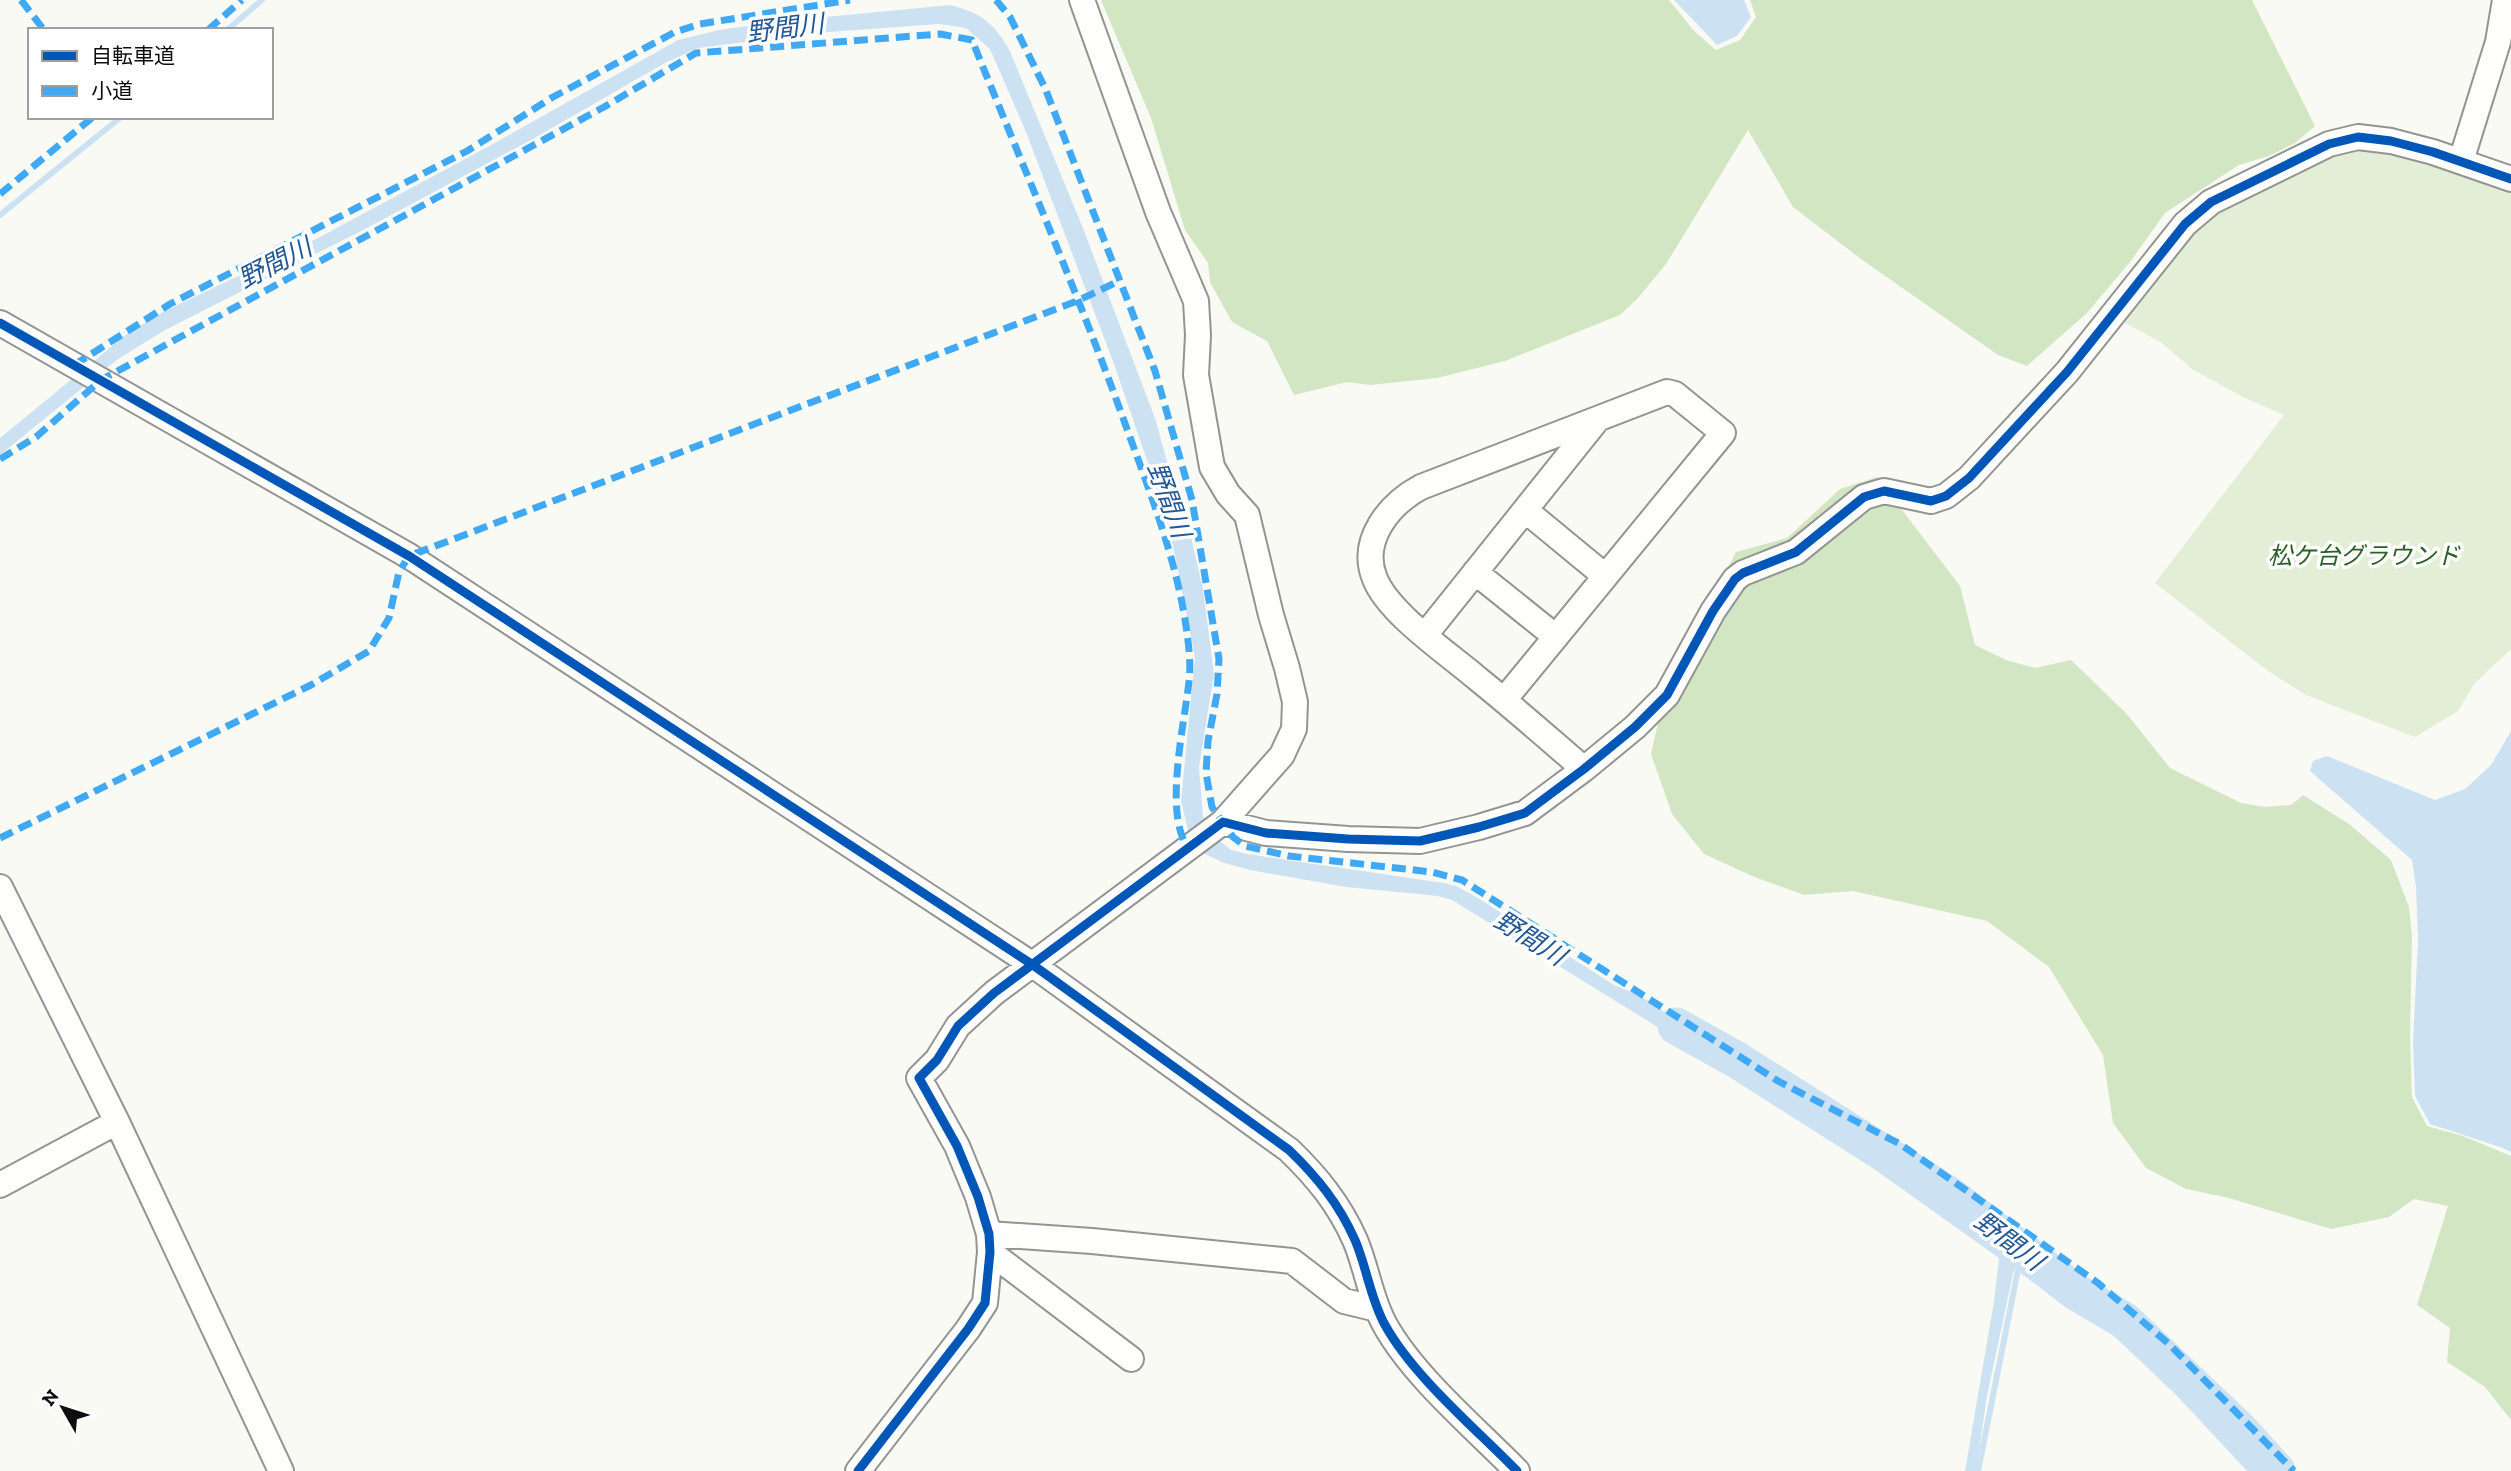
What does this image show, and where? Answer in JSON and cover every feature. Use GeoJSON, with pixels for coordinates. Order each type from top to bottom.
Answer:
{"type":"FeatureCollection","features":[{"type":"Feature","properties":{"kind":"street"},"geometry":{"type":"LineString","coordinates":[[858,1471],[968,1329],[985,1303],[990,1243],[978,1197],[957,1146],[919,1078],[937,1060],[958,1026],[994,993],[1223,822],[1282,755],[1294,729],[1295,702],[1247,515],[1228,494],[1212,467],[1196,375],[1196,301],[1158,212],[1082,0]]}},
{"type":"Feature","properties":{"kind":"street"},"geometry":{"type":"LineString","coordinates":[[2461,161],[2498,41],[2505,0]]}},
{"type":"Feature","properties":{"kind":"street"},"geometry":{"type":"LineString","coordinates":[[1223,822],[1266,833],[1420,841],[1525,813],[1635,727],[1667,695],[1713,611],[1735,579],[1743,573],[1796,552],[1864,497],[1884,491],[1931,501],[1946,496],[1969,478],[2067,372],[2185,224],[2211,202],[2343,139],[2376,138],[2461,161],[2511,179]]}},
{"type":"Feature","properties":{"kind":"street"},"geometry":{"type":"LineString","coordinates":[[0,323],[409,556],[1033,965],[1289,1150],[1317,1177],[1336,1202],[1356,1241],[1377,1308],[1394,1339],[1414,1367],[1517,1471]]}},
{"type":"Feature","properties":{"kind":"street"},"geometry":{"type":"LineString","coordinates":[[1504,700],[1723,433],[1675,394],[1667,392],[1420,487],[1399,502],[1382,522],[1370,548],[1370,565],[1375,581],[1409,621],[1584,769]]}},
{"type":"Feature","properties":{"kind":"street"},"geometry":{"type":"LineString","coordinates":[[1425,635],[1598,419]]}},
{"type":"Feature","properties":{"kind":"street"},"geometry":{"type":"LineString","coordinates":[[1525,510],[1605,576]]}},
{"type":"Feature","properties":{"kind":"street"},"geometry":{"type":"LineString","coordinates":[[1475,572],[1556,637]]}},
{"type":"Feature","properties":{"kind":"street"},"geometry":{"type":"LineString","coordinates":[[0,887],[117,1122],[281,1471]]}},
{"type":"Feature","properties":{"kind":"street"},"geometry":{"type":"LineString","coordinates":[[0,1185],[117,1122]]}},
{"type":"Feature","properties":{"kind":"street"},"geometry":{"type":"LineString","coordinates":[[990,1243],[1091,1241],[1292,1261],[1344,1301],[1377,1308]]}},
{"type":"Feature","properties":{"kind":"street"},"geometry":{"type":"LineString","coordinates":[[990,1243],[1131,1359]]}},
{"type":"Feature","properties":{"kind":"green space"},"geometry":{"type":"Polygon","coordinates":[[[1101,0],[1669,0],[1694,31],[1716,50],[1740,40],[1756,17],[1750,0],[2252,0],[2315,126],[2295,143],[2269,156],[2239,165],[2165,213],[2130,262],[2087,313],[2027,366],[1998,355],[1861,259],[1793,207],[1748,130],[1666,264],[1620,315],[1505,361],[1437,378],[1370,385],[1347,382],[1294,395],[1267,341],[1232,322],[1210,282],[1208,263],[1185,230],[1151,118],[1101,0]]]}},
{"type":"Feature","properties":{"kind":"green space","name":"松ケ台グラウンド"},"geometry":{"type":"Polygon","coordinates":[[[2347,146],[2384,147],[2511,187],[2511,649],[2475,683],[2458,711],[2415,737],[2306,695],[2268,671],[2155,583],[2284,415],[2243,397],[2192,369],[2162,343],[2118,319],[2141,288],[2216,208],[2347,146]]]}},
{"type":"Feature","properties":{"kind":"green space"},"geometry":{"type":"Polygon","coordinates":[[[1877,477],[1960,586],[1975,645],[2006,660],[2035,668],[2071,660],[2126,713],[2170,768],[2241,803],[2264,807],[2291,805],[2303,795],[2349,824],[2391,860],[2409,907],[2412,937],[2412,1097],[2427,1126],[2463,1136],[2511,1156],[2511,1420],[2485,1387],[2447,1362],[2450,1328],[2417,1305],[2448,1206],[2414,1199],[2389,1217],[2331,1229],[2229,1198],[2186,1189],[2146,1168],[2113,1123],[2103,1055],[2049,967],[1987,921],[1853,891],[1804,895],[1752,876],[1704,854],[1672,814],[1651,754],[1666,687],[1736,552],[1787,538],[1840,489],[1877,477]]]}},
{"type":"Feature","properties":{"kind":"water"},"geometry":{"type":"Polygon","coordinates":[[[1674,0],[1744,0],[1751,17],[1737,36],[1717,45],[1674,0]]]}},
{"type":"Feature","properties":{"kind":"water","name":"野間川"},"geometry":{"type":"Polygon","coordinates":[[[951,5],[985,20],[1009,49],[1083,228],[1156,421],[1174,487],[1188,524],[1203,589],[1214,674],[1199,767],[1203,816],[1220,841],[1231,850],[1247,854],[1456,886],[1614,985],[1639,995],[2017,1249],[2123,1325],[2265,1471],[2247,1471],[2152,1369],[2114,1335],[2014,1269],[1987,1396],[1976,1471],[1965,1471],[1999,1258],[1745,1081],[1452,900],[1438,896],[1346,887],[1250,870],[1224,863],[1203,853],[1189,834],[1181,801],[1195,657],[1173,545],[1114,364],[1026,132],[990,49],[966,28],[939,24],[815,33],[698,48],[665,63],[531,140],[365,229],[167,329],[118,359],[0,455],[0,438],[128,333],[163,312],[318,238],[678,40],[719,30],[783,21],[951,5]]]}},
{"type":"Feature","properties":{"kind":"water"},"geometry":{"type":"Polygon","coordinates":[[[2511,731],[2511,1152],[2430,1124],[2415,1096],[2413,1041],[2418,941],[2412,860],[2310,771],[2313,761],[2327,756],[2435,800],[2465,789],[2491,765],[2511,731]]]}},
{"type":"Feature","properties":{"kind":"waterway"},"geometry":{"type":"LineString","coordinates":[[229,28],[262,0]]}},
{"type":"Feature","properties":{"kind":"waterway"},"geometry":{"type":"LineString","coordinates":[[0,215],[119,119]]}},
{"type":"Feature","properties":{"kind":"waterway","name":"野間川"},"geometry":{"type":"LineString","coordinates":[[1676,1026],[1737,1060],[1948,1194],[2076,1292],[2125,1321],[2240,1430],[2277,1471]]}},
{"type":"Feature","properties":{"kind":"waterway"},"geometry":{"type":"LineString","coordinates":[[1978,1471],[2022,1250]]}},
{"type":"Feature","properties":{"kind":"marked path"},"geometry":{"type":"LineString","coordinates":[[21,0],[42,28]]}},
{"type":"Feature","properties":{"kind":"marked path"},"geometry":{"type":"LineString","coordinates":[[210,28],[242,0]]}},
{"type":"Feature","properties":{"kind":"marked path"},"geometry":{"type":"LineString","coordinates":[[74,365],[170,304],[467,151],[553,97],[675,32],[700,24],[850,0]]}},
{"type":"Feature","properties":{"kind":"marked path"},"geometry":{"type":"LineString","coordinates":[[996,0],[1010,17],[1045,88],[1155,371],[1192,500],[1219,659],[1206,773],[1212,807],[1233,837],[1245,846],[1289,856],[1432,872],[1462,880],[1778,1081],[1900,1144],[2098,1283],[2170,1345],[2294,1471]]}},
{"type":"Feature","properties":{"kind":"marked path"},"geometry":{"type":"LineString","coordinates":[[0,459],[36,437],[101,380],[604,107],[696,53],[940,34],[972,40],[1090,331],[1163,530],[1177,581],[1190,657],[1176,791],[1181,832],[1188,847]]}},
{"type":"Feature","properties":{"kind":"marked path"},"geometry":{"type":"LineString","coordinates":[[0,194],[91,119]]}},
{"type":"Feature","properties":{"kind":"marked path"},"geometry":{"type":"LineString","coordinates":[[0,838],[311,685],[369,651],[389,618],[399,572],[409,556],[1077,301],[1119,281]]}},
{"type":"Feature","properties":{"kind":"cycle path"},"geometry":{"type":"LineString","coordinates":[[858,1471],[968,1329],[985,1303],[989,1234],[978,1197],[957,1146],[919,1078],[937,1060],[958,1026],[994,993],[1223,822],[1266,833],[1420,841],[1525,813],[1635,727],[1667,695],[1713,611],[1735,579],[1743,573],[1796,552],[1864,497],[1884,491],[1931,501],[1946,496],[1969,478],[2067,372],[2185,224],[2211,202],[2329,144],[2358,137],[2391,141],[2433,152],[2511,179]]}},
{"type":"Feature","properties":{"kind":"cycle path"},"geometry":{"type":"LineString","coordinates":[[0,323],[409,556],[1033,965],[1289,1150],[1318,1181],[1342,1215],[1355,1240],[1380,1315],[1397,1344],[1428,1383],[1517,1471]]}}]}
